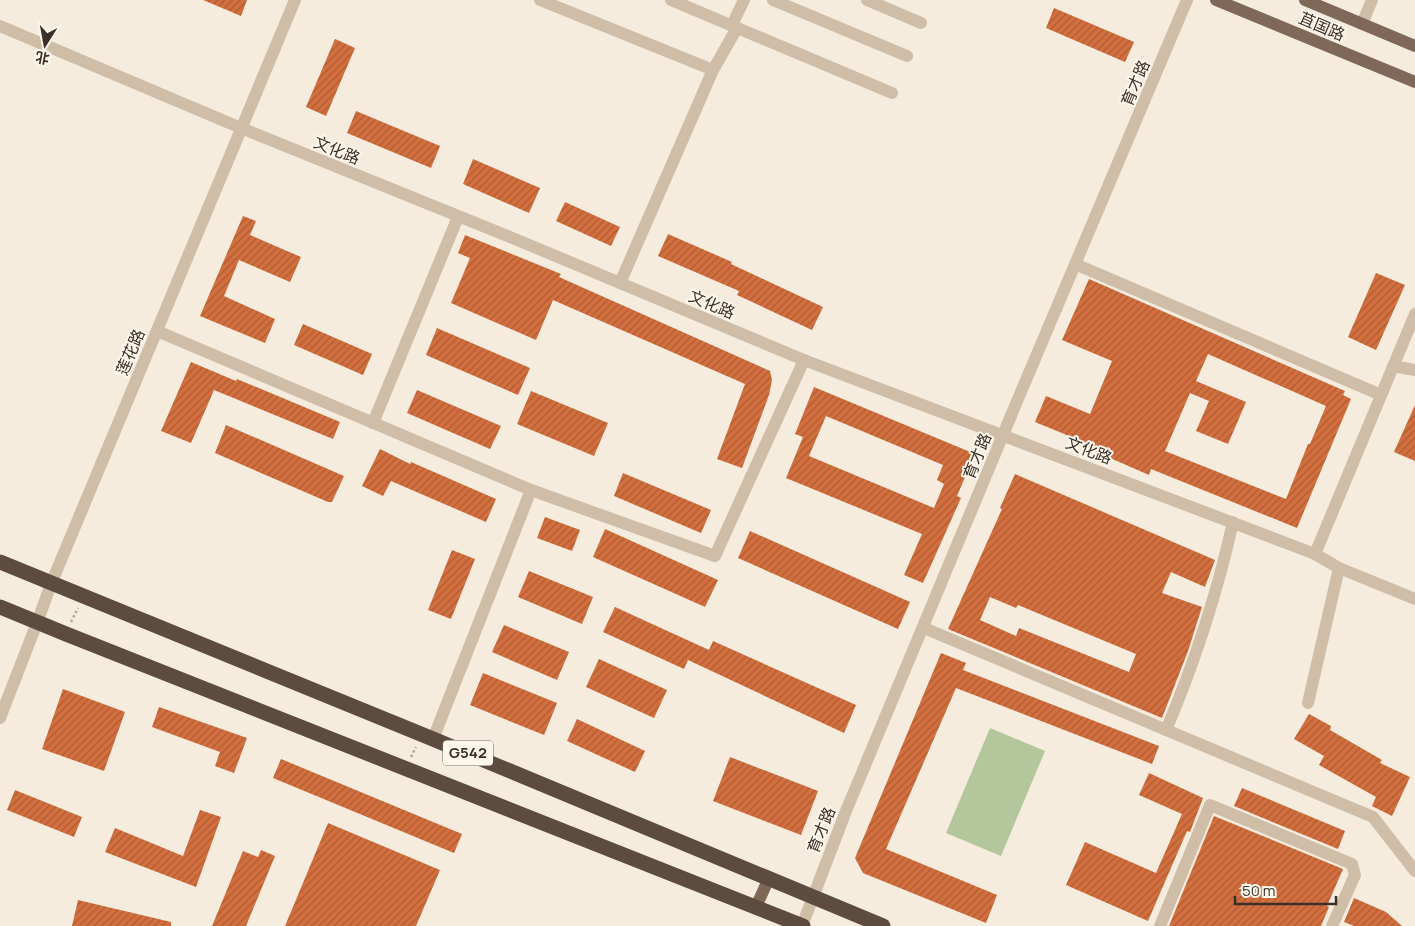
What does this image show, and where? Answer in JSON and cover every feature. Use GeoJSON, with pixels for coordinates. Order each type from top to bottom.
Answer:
{"type":"FeatureCollection","features":[{"type":"Feature","properties":{"kind":"highway","name":"G542"},"geometry":{"type":"LineString","coordinates":[[0,562],[769,878],[876,925]]}},
{"type":"Feature","properties":{"kind":"highway","name":"G542"},"geometry":{"type":"LineString","coordinates":[[0,607],[802,926]]}},
{"type":"Feature","properties":{"kind":"main road","name":"苴国路"},"geometry":{"type":"LineString","coordinates":[[1216,0],[1415,82]]}},
{"type":"Feature","properties":{"kind":"main road","name":"苴国路"},"geometry":{"type":"LineString","coordinates":[[1305,0],[1415,46]]}},
{"type":"Feature","properties":{"kind":"main road"},"geometry":{"type":"LineString","coordinates":[[756,907],[769,878]]}},
{"type":"Feature","properties":{"kind":"street","name":"莲花路"},"geometry":{"type":"LineString","coordinates":[[0,718],[51,584],[295,0]]}},
{"type":"Feature","properties":{"kind":"street"},"geometry":{"type":"LineString","coordinates":[[540,0],[713,70]]}},
{"type":"Feature","properties":{"kind":"street"},"geometry":{"type":"LineString","coordinates":[[671,0],[892,92]]}},
{"type":"Feature","properties":{"kind":"street"},"geometry":{"type":"LineString","coordinates":[[620,283],[713,70],[734,27],[744,0]]}},
{"type":"Feature","properties":{"kind":"street"},"geometry":{"type":"LineString","coordinates":[[773,0],[907,56]]}},
{"type":"Feature","properties":{"kind":"street"},"geometry":{"type":"LineString","coordinates":[[867,0],[921,23]]}},
{"type":"Feature","properties":{"kind":"street","name":"育才路"},"geometry":{"type":"LineString","coordinates":[[802,926],[812,896],[1187,0]]}},
{"type":"Feature","properties":{"kind":"street"},"geometry":{"type":"LineString","coordinates":[[1362,24],[1372,0]]}},
{"type":"Feature","properties":{"kind":"street","name":"文化路"},"geometry":{"type":"LineString","coordinates":[[0,26],[804,360],[1315,554],[1339,568],[1415,599]]}},
{"type":"Feature","properties":{"kind":"street"},"geometry":{"type":"LineString","coordinates":[[373,423],[458,216]]}},
{"type":"Feature","properties":{"kind":"street"},"geometry":{"type":"LineString","coordinates":[[1075,264],[1381,394]]}},
{"type":"Feature","properties":{"kind":"street"},"geometry":{"type":"LineString","coordinates":[[1315,554],[1415,314]]}},
{"type":"Feature","properties":{"kind":"street"},"geometry":{"type":"LineString","coordinates":[[157,331],[531,490],[715,556],[804,360]]}},
{"type":"Feature","properties":{"kind":"street"},"geometry":{"type":"LineString","coordinates":[[1393,366],[1415,370]]}},
{"type":"Feature","properties":{"kind":"street"},"geometry":{"type":"LineString","coordinates":[[433,739],[531,490]]}},
{"type":"Feature","properties":{"kind":"street"},"geometry":{"type":"LineString","coordinates":[[1166,730],[1192,668],[1223,566],[1233,522]]}},
{"type":"Feature","properties":{"kind":"street"},"geometry":{"type":"LineString","coordinates":[[1308,702],[1339,568]]}},
{"type":"Feature","properties":{"kind":"street"},"geometry":{"type":"LineString","coordinates":[[924,628],[1373,817],[1415,871]]}},
{"type":"Feature","properties":{"kind":"street"},"geometry":{"type":"LineString","coordinates":[[1160,926],[1210,805],[1352,864],[1355,875],[1332,926]]}},
{"type":"Feature","properties":{"kind":"path"},"geometry":{"type":"LineString","coordinates":[[66,634],[83,597]]}},
{"type":"Feature","properties":{"kind":"path"},"geometry":{"type":"LineString","coordinates":[[406,769],[417,746],[410,743]]}},
{"type":"Feature","properties":{"kind":"green space"},"geometry":{"type":"Polygon","coordinates":[[[990,728],[1045,751],[1001,856],[946,833],[990,728]]]}},
{"type":"Feature","properties":{"kind":"building"},"geometry":{"type":"Polygon","coordinates":[[[203,0],[247,0],[241,16],[203,0]]]}},
{"type":"Feature","properties":{"kind":"building"},"geometry":{"type":"Polygon","coordinates":[[[1054,8],[1134,42],[1125,62],[1046,28],[1054,8]]]}},
{"type":"Feature","properties":{"kind":"building"},"geometry":{"type":"Polygon","coordinates":[[[335,39],[355,48],[326,116],[306,107],[335,39]]]}},
{"type":"Feature","properties":{"kind":"building"},"geometry":{"type":"Polygon","coordinates":[[[356,111],[440,146],[431,168],[347,133],[356,111]]]}},
{"type":"Feature","properties":{"kind":"building"},"geometry":{"type":"Polygon","coordinates":[[[473,159],[540,188],[529,213],[463,184],[473,159]]]}},
{"type":"Feature","properties":{"kind":"building"},"geometry":{"type":"Polygon","coordinates":[[[565,202],[620,227],[611,246],[556,221],[565,202]]]}},
{"type":"Feature","properties":{"kind":"building"},"geometry":{"type":"Polygon","coordinates":[[[243,216],[256,221],[250,235],[301,257],[290,282],[239,260],[224,296],[275,319],[265,343],[200,316],[243,216]]]}},
{"type":"Feature","properties":{"kind":"building"},"geometry":{"type":"Polygon","coordinates":[[[668,234],[732,262],[731,264],[823,307],[812,330],[737,295],[739,291],[658,256],[668,234]]]}},
{"type":"Feature","properties":{"kind":"building"},"geometry":{"type":"Polygon","coordinates":[[[465,235],[561,274],[559,277],[770,371],[772,380],[769,395],[742,468],[717,459],[745,384],[553,300],[536,340],[451,303],[470,258],[458,253],[465,235]]]}},
{"type":"Feature","properties":{"kind":"building"},"geometry":{"type":"Polygon","coordinates":[[[1376,273],[1405,285],[1376,350],[1348,337],[1376,273]]]}},
{"type":"Feature","properties":{"kind":"building"},"geometry":{"type":"Polygon","coordinates":[[[1089,279],[1345,391],[1343,395],[1351,399],[1297,528],[1151,469],[1149,475],[1094,451],[1096,447],[1035,422],[1046,396],[1090,414],[1112,361],[1062,340],[1089,279]],[[1208,354],[1196,381],[1246,402],[1228,444],[1196,431],[1209,401],[1190,393],[1165,451],[1286,499],[1308,444],[1310,444],[1326,406],[1208,354]]]}},
{"type":"Feature","properties":{"kind":"building"},"geometry":{"type":"Polygon","coordinates":[[[303,324],[372,354],[363,375],[294,345],[303,324]]]}},
{"type":"Feature","properties":{"kind":"building"},"geometry":{"type":"Polygon","coordinates":[[[437,328],[530,368],[518,395],[426,355],[437,328]]]}},
{"type":"Feature","properties":{"kind":"building"},"geometry":{"type":"Polygon","coordinates":[[[191,362],[340,422],[333,439],[214,390],[191,443],[161,431],[191,362]]]}},
{"type":"Feature","properties":{"kind":"building"},"geometry":{"type":"Polygon","coordinates":[[[814,387],[975,454],[957,496],[961,498],[923,583],[904,575],[922,534],[786,478],[803,437],[795,434],[814,387]],[[826,416],[809,456],[934,508],[944,484],[937,480],[943,465],[826,416]]]}},
{"type":"Feature","properties":{"kind":"building"},"geometry":{"type":"Polygon","coordinates":[[[417,390],[501,426],[490,449],[407,413],[417,390]]]}},
{"type":"Feature","properties":{"kind":"building"},"geometry":{"type":"Polygon","coordinates":[[[531,391],[608,423],[594,456],[517,424],[531,391]]]}},
{"type":"Feature","properties":{"kind":"building"},"geometry":{"type":"Polygon","coordinates":[[[1415,405],[1415,461],[1394,452],[1415,405]]]}},
{"type":"Feature","properties":{"kind":"building"},"geometry":{"type":"Polygon","coordinates":[[[226,425],[344,476],[332,502],[328,502],[215,453],[226,425]]]}},
{"type":"Feature","properties":{"kind":"building"},"geometry":{"type":"Polygon","coordinates":[[[380,449],[410,464],[411,462],[496,499],[486,522],[391,481],[383,496],[362,486],[380,449]]]}},
{"type":"Feature","properties":{"kind":"building"},"geometry":{"type":"Polygon","coordinates":[[[623,473],[711,510],[701,533],[614,496],[623,473]]]}},
{"type":"Feature","properties":{"kind":"building"},"geometry":{"type":"Polygon","coordinates":[[[1015,474],[1215,560],[1205,587],[1171,572],[1162,593],[1202,607],[1188,651],[1162,718],[948,629],[1002,509],[1000,508],[1015,474]],[[990,597],[980,620],[1016,636],[1019,628],[1129,672],[1136,654],[1018,605],[1016,608],[990,597]]]}},
{"type":"Feature","properties":{"kind":"building"},"geometry":{"type":"Polygon","coordinates":[[[545,517],[580,530],[572,551],[537,538],[545,517]]]}},
{"type":"Feature","properties":{"kind":"building"},"geometry":{"type":"Polygon","coordinates":[[[605,529],[718,580],[705,607],[593,557],[605,529]]]}},
{"type":"Feature","properties":{"kind":"building"},"geometry":{"type":"Polygon","coordinates":[[[750,531],[910,602],[898,629],[738,558],[750,531]]]}},
{"type":"Feature","properties":{"kind":"building"},"geometry":{"type":"Polygon","coordinates":[[[452,550],[475,559],[451,619],[428,610],[452,550]]]}},
{"type":"Feature","properties":{"kind":"building"},"geometry":{"type":"Polygon","coordinates":[[[529,571],[593,597],[582,624],[518,597],[529,571]]]}},
{"type":"Feature","properties":{"kind":"building"},"geometry":{"type":"Polygon","coordinates":[[[615,607],[709,650],[713,641],[856,705],[844,733],[688,660],[684,669],[603,632],[615,607]]]}},
{"type":"Feature","properties":{"kind":"building"},"geometry":{"type":"Polygon","coordinates":[[[504,625],[569,652],[557,680],[492,652],[504,625]]]}},
{"type":"Feature","properties":{"kind":"building"},"geometry":{"type":"Polygon","coordinates":[[[941,653],[966,663],[963,670],[1159,746],[1152,764],[956,688],[886,849],[997,895],[986,923],[863,873],[855,858],[941,653]]]}},
{"type":"Feature","properties":{"kind":"building"},"geometry":{"type":"Polygon","coordinates":[[[599,659],[667,690],[654,718],[586,687],[599,659]]]}},
{"type":"Feature","properties":{"kind":"building"},"geometry":{"type":"Polygon","coordinates":[[[483,673],[557,703],[544,735],[470,705],[483,673]]]}},
{"type":"Feature","properties":{"kind":"building"},"geometry":{"type":"Polygon","coordinates":[[[63,689],[125,712],[104,771],[42,749],[63,689]]]}},
{"type":"Feature","properties":{"kind":"building"},"geometry":{"type":"Polygon","coordinates":[[[159,707],[247,738],[234,773],[215,766],[220,752],[152,727],[159,707]]]}},
{"type":"Feature","properties":{"kind":"building"},"geometry":{"type":"Polygon","coordinates":[[[1309,714],[1331,726],[1330,730],[1382,760],[1380,763],[1410,777],[1392,816],[1372,806],[1376,797],[1319,765],[1324,756],[1294,739],[1309,714]]]}},
{"type":"Feature","properties":{"kind":"building"},"geometry":{"type":"Polygon","coordinates":[[[577,719],[645,751],[635,772],[567,741],[577,719]]]}},
{"type":"Feature","properties":{"kind":"building"},"geometry":{"type":"Polygon","coordinates":[[[730,757],[818,791],[801,835],[713,801],[730,757]]]}},
{"type":"Feature","properties":{"kind":"building"},"geometry":{"type":"Polygon","coordinates":[[[281,759],[462,834],[454,853],[273,778],[281,759]]]}},
{"type":"Feature","properties":{"kind":"building"},"geometry":{"type":"Polygon","coordinates":[[[1149,773],[1203,798],[1190,832],[1187,831],[1148,921],[1066,885],[1085,842],[1156,873],[1182,814],[1139,795],[1149,773]]]}},
{"type":"Feature","properties":{"kind":"building"},"geometry":{"type":"Polygon","coordinates":[[[1242,788],[1345,831],[1338,849],[1234,806],[1242,788]]]}},
{"type":"Feature","properties":{"kind":"building"},"geometry":{"type":"Polygon","coordinates":[[[15,790],[82,817],[74,837],[7,810],[15,790]]]}},
{"type":"Feature","properties":{"kind":"building"},"geometry":{"type":"Polygon","coordinates":[[[200,810],[221,817],[196,887],[105,852],[115,828],[183,856],[200,810]]]}},
{"type":"Feature","properties":{"kind":"building"},"geometry":{"type":"Polygon","coordinates":[[[1214,816],[1343,869],[1327,906],[1329,907],[1321,926],[1169,926],[1214,816]]]}},
{"type":"Feature","properties":{"kind":"building"},"geometry":{"type":"Polygon","coordinates":[[[328,823],[440,870],[416,926],[285,926],[328,823]]]}},
{"type":"Feature","properties":{"kind":"building"},"geometry":{"type":"Polygon","coordinates":[[[261,850],[275,856],[246,926],[212,926],[243,851],[258,857],[261,850]]]}},
{"type":"Feature","properties":{"kind":"building"},"geometry":{"type":"Polygon","coordinates":[[[1354,898],[1386,912],[1402,926],[1354,926],[1344,922],[1354,898]]]}},
{"type":"Feature","properties":{"kind":"building"},"geometry":{"type":"Polygon","coordinates":[[[78,900],[171,922],[171,926],[72,926],[78,900]]]}}]}
